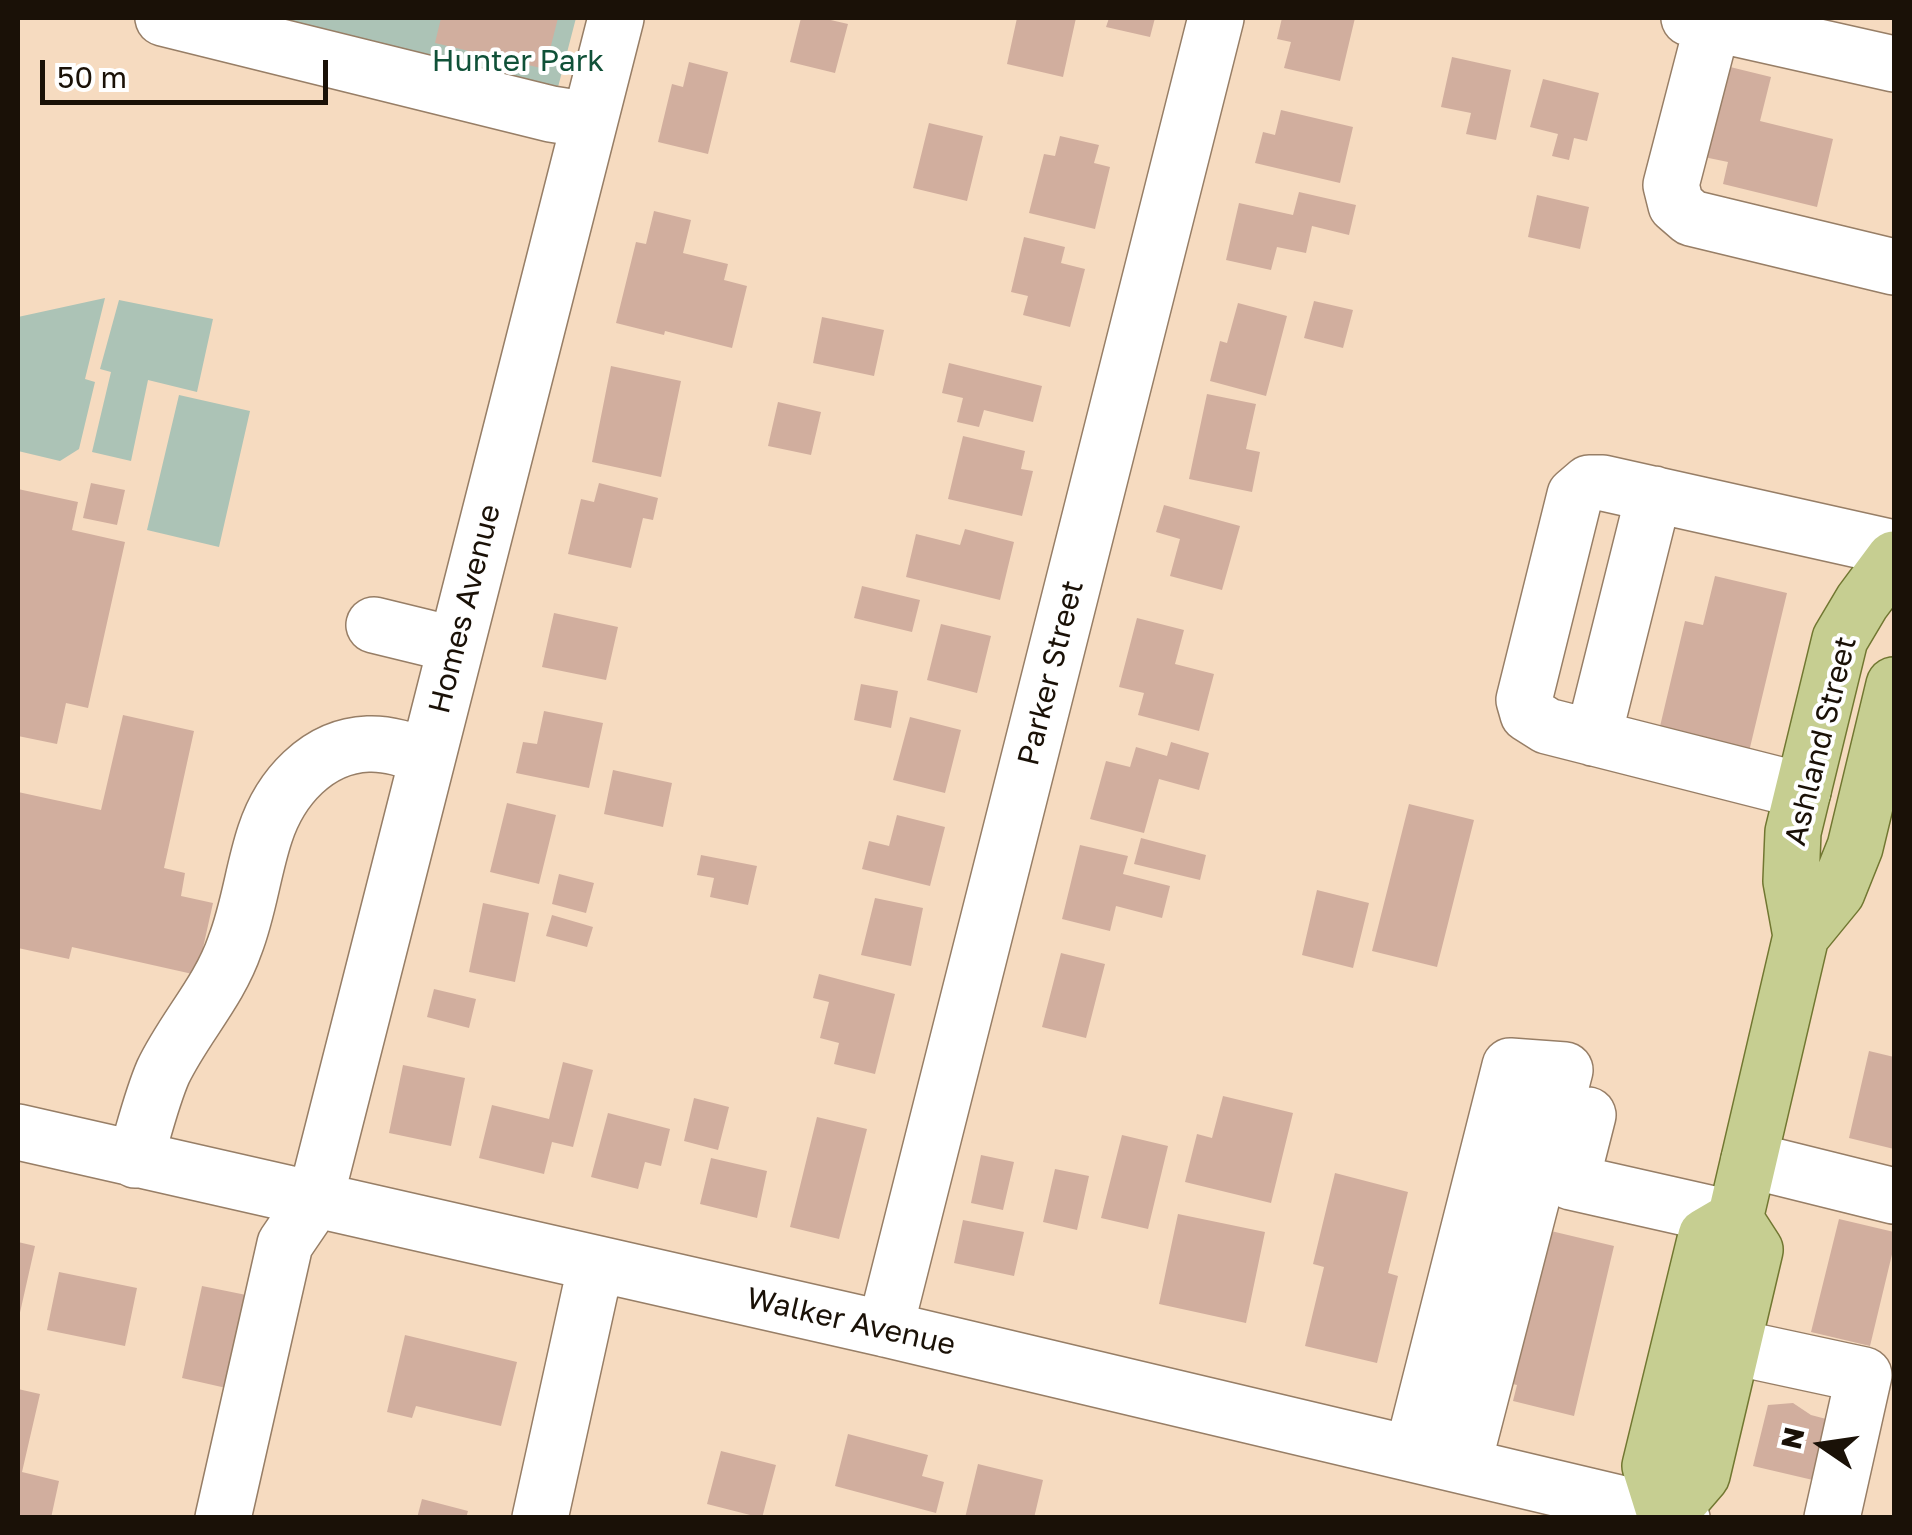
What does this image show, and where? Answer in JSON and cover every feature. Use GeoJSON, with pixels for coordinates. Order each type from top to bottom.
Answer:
{"type":"FeatureCollection","features":[{"type":"Feature","properties":{"kind":"main road","name":"Ashland Street"},"geometry":{"type":"LineString","coordinates":[[1735,1219],[1801,936],[1791,881],[1793,832],[1840,639],[1894,559]]}},
{"type":"Feature","properties":{"kind":"main road","name":"Ashland Street"},"geometry":{"type":"LineString","coordinates":[[1801,936],[1836,892],[1855,847],[1894,685]]}},
{"type":"Feature","properties":{"kind":"main road"},"geometry":{"type":"LineString","coordinates":[[1735,1219],[1755,1250],[1702,1475],[1671,1516],[1650,1466],[1706,1236],[1735,1219]]}},
{"type":"Feature","properties":{"kind":"street"},"geometry":{"type":"LineString","coordinates":[[163,18],[551,114],[590,120]]}},
{"type":"Feature","properties":{"kind":"street","name":"Homes Avenue"},"geometry":{"type":"LineString","coordinates":[[223,1518],[285,1244],[314,1200],[616,18]]}},
{"type":"Feature","properties":{"kind":"street","name":"Parker Street"},"geometry":{"type":"LineString","coordinates":[[885,1329],[1216,18]]}},
{"type":"Feature","properties":{"kind":"street"},"geometry":{"type":"LineString","coordinates":[[1894,64],[1701,20],[1671,185],[1676,206],[1691,218],[1894,267]]}},
{"type":"Feature","properties":{"kind":"street"},"geometry":{"type":"LineString","coordinates":[[1803,791],[1547,726],[1528,714],[1524,700],[1574,495],[1589,483],[1603,483],[1894,548]]}},
{"type":"Feature","properties":{"kind":"street"},"geometry":{"type":"LineString","coordinates":[[1593,738],[1654,494]]}},
{"type":"Feature","properties":{"kind":"street"},"geometry":{"type":"LineString","coordinates":[[374,625],[456,645]]}},
{"type":"Feature","properties":{"kind":"street"},"geometry":{"type":"LineString","coordinates":[[135,1160],[164,1072],[236,946],[266,832],[282,796],[308,766],[337,749],[369,744],[427,757]]}},
{"type":"Feature","properties":{"kind":"street"},"geometry":{"type":"LineString","coordinates":[[1510,1066],[1564,1070],[1438,1459],[1510,1066]]}},
{"type":"Feature","properties":{"kind":"street"},"geometry":{"type":"LineString","coordinates":[[1598,1073],[1572,1182],[1735,1219]]}},
{"type":"Feature","properties":{"kind":"street","name":"Walker Avenue"},"geometry":{"type":"LineString","coordinates":[[18,1132],[885,1329],[1671,1516]]}},
{"type":"Feature","properties":{"kind":"street"},"geometry":{"type":"LineString","coordinates":[[1748,1160],[1894,1196]]}},
{"type":"Feature","properties":{"kind":"street"},"geometry":{"type":"LineString","coordinates":[[540,1518],[596,1264]]}},
{"type":"Feature","properties":{"kind":"street"},"geometry":{"type":"LineString","coordinates":[[1734,1347],[1864,1376],[1832,1518]]}},
{"type":"Feature","properties":{"kind":"green space","name":"Hunter Park"},"geometry":{"type":"Polygon","coordinates":[[[149,18],[576,18],[551,114],[149,18]]]}},
{"type":"Feature","properties":{"kind":"green space"},"geometry":{"type":"Polygon","coordinates":[[[105,298],[85,379],[95,382],[79,449],[60,461],[18,451],[18,317],[105,298]]]}},
{"type":"Feature","properties":{"kind":"green space"},"geometry":{"type":"Polygon","coordinates":[[[119,300],[213,319],[197,392],[148,380],[131,461],[92,452],[111,372],[100,369],[119,300]]]}},
{"type":"Feature","properties":{"kind":"green space"},"geometry":{"type":"Polygon","coordinates":[[[179,395],[250,411],[219,547],[147,530],[179,395]]]}},
{"type":"Feature","properties":{"kind":"building"},"geometry":{"type":"Polygon","coordinates":[[[441,18],[558,18],[545,69],[435,43],[441,18]]]}},
{"type":"Feature","properties":{"kind":"building"},"geometry":{"type":"Polygon","coordinates":[[[801,18],[848,24],[835,73],[790,62],[801,18]]]}},
{"type":"Feature","properties":{"kind":"building"},"geometry":{"type":"Polygon","coordinates":[[[1017,18],[1076,18],[1063,77],[1007,64],[1017,18]]]}},
{"type":"Feature","properties":{"kind":"building"},"geometry":{"type":"Polygon","coordinates":[[[1109,18],[1155,18],[1150,37],[1106,27],[1109,18]]]}},
{"type":"Feature","properties":{"kind":"building"},"geometry":{"type":"Polygon","coordinates":[[[1282,18],[1355,18],[1340,81],[1284,68],[1291,42],[1277,39],[1282,18]]]}},
{"type":"Feature","properties":{"kind":"building"},"geometry":{"type":"Polygon","coordinates":[[[1452,57],[1511,70],[1496,140],[1466,134],[1471,113],[1441,107],[1452,57]]]}},
{"type":"Feature","properties":{"kind":"building"},"geometry":{"type":"Polygon","coordinates":[[[689,62],[728,72],[708,154],[658,142],[672,84],[683,87],[689,62]]]}},
{"type":"Feature","properties":{"kind":"building"},"geometry":{"type":"Polygon","coordinates":[[[1722,65],[1771,77],[1760,121],[1833,139],[1817,207],[1723,184],[1728,162],[1699,156],[1722,65]]]}},
{"type":"Feature","properties":{"kind":"building"},"geometry":{"type":"Polygon","coordinates":[[[1543,79],[1599,93],[1587,141],[1574,138],[1569,160],[1552,156],[1558,134],[1530,127],[1543,79]]]}},
{"type":"Feature","properties":{"kind":"building"},"geometry":{"type":"Polygon","coordinates":[[[1281,110],[1353,127],[1340,183],[1255,163],[1263,132],[1275,135],[1281,110]]]}},
{"type":"Feature","properties":{"kind":"building"},"geometry":{"type":"Polygon","coordinates":[[[929,123],[983,136],[967,201],[913,188],[929,123]]]}},
{"type":"Feature","properties":{"kind":"building"},"geometry":{"type":"Polygon","coordinates":[[[1060,136],[1099,145],[1094,163],[1110,167],[1095,229],[1029,213],[1044,154],[1055,156],[1060,136]]]}},
{"type":"Feature","properties":{"kind":"building"},"geometry":{"type":"Polygon","coordinates":[[[1299,192],[1356,205],[1349,235],[1312,226],[1306,253],[1277,247],[1271,270],[1226,260],[1239,203],[1293,215],[1299,192]]]}},
{"type":"Feature","properties":{"kind":"building"},"geometry":{"type":"Polygon","coordinates":[[[1537,195],[1589,207],[1580,249],[1528,237],[1537,195]]]}},
{"type":"Feature","properties":{"kind":"building"},"geometry":{"type":"Polygon","coordinates":[[[654,211],[691,220],[683,253],[728,264],[724,280],[747,286],[732,348],[616,323],[636,242],[646,244],[654,211]]]}},
{"type":"Feature","properties":{"kind":"building"},"geometry":{"type":"Polygon","coordinates":[[[1024,237],[1065,247],[1061,263],[1085,269],[1070,327],[1023,315],[1028,296],[1011,292],[1024,237]]]}},
{"type":"Feature","properties":{"kind":"building"},"geometry":{"type":"Polygon","coordinates":[[[1314,301],[1353,310],[1343,348],[1304,338],[1314,301]]]}},
{"type":"Feature","properties":{"kind":"building"},"geometry":{"type":"Polygon","coordinates":[[[1238,303],[1287,316],[1266,396],[1210,381],[1220,341],[1227,343],[1238,303]]]}},
{"type":"Feature","properties":{"kind":"building"},"geometry":{"type":"Polygon","coordinates":[[[822,317],[884,330],[874,376],[813,363],[822,317]]]}},
{"type":"Feature","properties":{"kind":"building"},"geometry":{"type":"Polygon","coordinates":[[[949,363],[1042,386],[1033,422],[984,410],[979,427],[957,422],[963,398],[942,393],[949,363]]]}},
{"type":"Feature","properties":{"kind":"building"},"geometry":{"type":"Polygon","coordinates":[[[611,366],[681,381],[661,477],[592,462],[611,366]]]}},
{"type":"Feature","properties":{"kind":"building"},"geometry":{"type":"Polygon","coordinates":[[[1207,394],[1256,404],[1246,449],[1260,452],[1252,492],[1189,479],[1207,394]]]}},
{"type":"Feature","properties":{"kind":"building"},"geometry":{"type":"Polygon","coordinates":[[[778,402],[821,412],[811,455],[768,446],[778,402]]]}},
{"type":"Feature","properties":{"kind":"building"},"geometry":{"type":"Polygon","coordinates":[[[963,436],[1025,451],[1021,469],[1033,471],[1022,516],[948,499],[963,436]]]}},
{"type":"Feature","properties":{"kind":"building"},"geometry":{"type":"Polygon","coordinates":[[[91,483],[125,490],[117,525],[83,518],[91,483]]]}},
{"type":"Feature","properties":{"kind":"building"},"geometry":{"type":"Polygon","coordinates":[[[599,483],[658,498],[653,520],[643,518],[631,568],[568,554],[581,499],[594,502],[599,483]]]}},
{"type":"Feature","properties":{"kind":"building"},"geometry":{"type":"Polygon","coordinates":[[[18,489],[78,502],[72,530],[125,542],[88,708],[66,703],[57,744],[18,736],[18,489]]]}},
{"type":"Feature","properties":{"kind":"building"},"geometry":{"type":"Polygon","coordinates":[[[1164,505],[1240,526],[1222,590],[1170,576],[1180,539],[1156,532],[1164,505]]]}},
{"type":"Feature","properties":{"kind":"building"},"geometry":{"type":"Polygon","coordinates":[[[965,529],[1014,542],[1000,600],[906,577],[916,534],[960,545],[965,529]]]}},
{"type":"Feature","properties":{"kind":"building"},"geometry":{"type":"Polygon","coordinates":[[[1715,576],[1787,593],[1747,760],[1657,739],[1685,621],[1703,625],[1715,576]]]}},
{"type":"Feature","properties":{"kind":"building"},"geometry":{"type":"Polygon","coordinates":[[[862,586],[920,600],[912,632],[854,618],[862,586]]]}},
{"type":"Feature","properties":{"kind":"building"},"geometry":{"type":"Polygon","coordinates":[[[554,613],[618,627],[606,680],[542,667],[554,613]]]}},
{"type":"Feature","properties":{"kind":"building"},"geometry":{"type":"Polygon","coordinates":[[[1137,618],[1184,630],[1175,664],[1214,674],[1199,731],[1138,715],[1144,693],[1119,687],[1137,618]]]}},
{"type":"Feature","properties":{"kind":"building"},"geometry":{"type":"Polygon","coordinates":[[[941,624],[991,636],[977,693],[927,680],[941,624]]]}},
{"type":"Feature","properties":{"kind":"building"},"geometry":{"type":"Polygon","coordinates":[[[861,684],[898,691],[891,728],[854,720],[861,684]]]}},
{"type":"Feature","properties":{"kind":"building"},"geometry":{"type":"Polygon","coordinates":[[[544,711],[603,723],[589,788],[516,773],[523,742],[537,744],[544,711]]]}},
{"type":"Feature","properties":{"kind":"building"},"geometry":{"type":"Polygon","coordinates":[[[123,715],[194,731],[164,868],[185,873],[181,896],[213,903],[197,975],[72,947],[69,959],[18,948],[18,792],[101,810],[123,715]]]}},
{"type":"Feature","properties":{"kind":"building"},"geometry":{"type":"Polygon","coordinates":[[[910,717],[961,730],[945,793],[893,780],[910,717]]]}},
{"type":"Feature","properties":{"kind":"building"},"geometry":{"type":"Polygon","coordinates":[[[1171,742],[1209,753],[1199,790],[1159,779],[1144,833],[1090,819],[1106,761],[1130,767],[1136,747],[1167,756],[1171,742]]]}},
{"type":"Feature","properties":{"kind":"building"},"geometry":{"type":"Polygon","coordinates":[[[613,770],[672,783],[663,827],[604,814],[613,770]]]}},
{"type":"Feature","properties":{"kind":"building"},"geometry":{"type":"Polygon","coordinates":[[[507,803],[556,815],[539,884],[490,872],[507,803]]]}},
{"type":"Feature","properties":{"kind":"building"},"geometry":{"type":"Polygon","coordinates":[[[1409,804],[1474,820],[1437,967],[1372,951],[1409,804]]]}},
{"type":"Feature","properties":{"kind":"building"},"geometry":{"type":"Polygon","coordinates":[[[897,815],[945,827],[930,886],[862,869],[869,841],[889,846],[897,815]]]}},
{"type":"Feature","properties":{"kind":"building"},"geometry":{"type":"Polygon","coordinates":[[[1141,838],[1206,855],[1200,880],[1134,864],[1141,838]]]}},
{"type":"Feature","properties":{"kind":"building"},"geometry":{"type":"Polygon","coordinates":[[[1080,845],[1128,856],[1123,874],[1170,886],[1162,918],[1116,906],[1110,931],[1062,919],[1080,845]]]}},
{"type":"Feature","properties":{"kind":"building"},"geometry":{"type":"Polygon","coordinates":[[[701,855],[757,866],[748,905],[710,897],[714,878],[697,875],[701,855]]]}},
{"type":"Feature","properties":{"kind":"building"},"geometry":{"type":"Polygon","coordinates":[[[559,874],[594,883],[586,913],[552,904],[559,874]]]}},
{"type":"Feature","properties":{"kind":"building"},"geometry":{"type":"Polygon","coordinates":[[[1317,890],[1369,903],[1353,968],[1302,955],[1317,890]]]}},
{"type":"Feature","properties":{"kind":"building"},"geometry":{"type":"Polygon","coordinates":[[[875,898],[923,908],[911,966],[861,955],[875,898]]]}},
{"type":"Feature","properties":{"kind":"building"},"geometry":{"type":"Polygon","coordinates":[[[483,903],[529,913],[515,982],[469,972],[483,903]]]}},
{"type":"Feature","properties":{"kind":"building"},"geometry":{"type":"Polygon","coordinates":[[[552,915],[593,927],[587,947],[546,936],[552,915]]]}},
{"type":"Feature","properties":{"kind":"building"},"geometry":{"type":"Polygon","coordinates":[[[1061,953],[1105,964],[1086,1038],[1042,1027],[1061,953]]]}},
{"type":"Feature","properties":{"kind":"building"},"geometry":{"type":"Polygon","coordinates":[[[819,974],[895,994],[875,1074],[834,1064],[839,1043],[820,1038],[829,1002],[813,998],[819,974]]]}},
{"type":"Feature","properties":{"kind":"building"},"geometry":{"type":"Polygon","coordinates":[[[434,989],[476,999],[469,1028],[427,1017],[434,989]]]}},
{"type":"Feature","properties":{"kind":"building"},"geometry":{"type":"Polygon","coordinates":[[[1869,1051],[1894,1057],[1894,1149],[1849,1138],[1869,1051]]]}},
{"type":"Feature","properties":{"kind":"building"},"geometry":{"type":"Polygon","coordinates":[[[563,1062],[593,1070],[573,1147],[552,1142],[544,1174],[479,1158],[492,1105],[549,1119],[563,1062]]]}},
{"type":"Feature","properties":{"kind":"building"},"geometry":{"type":"Polygon","coordinates":[[[403,1065],[465,1078],[451,1146],[389,1133],[403,1065]]]}},
{"type":"Feature","properties":{"kind":"building"},"geometry":{"type":"Polygon","coordinates":[[[1223,1096],[1293,1113],[1271,1203],[1185,1182],[1197,1134],[1212,1138],[1223,1096]]]}},
{"type":"Feature","properties":{"kind":"building"},"geometry":{"type":"Polygon","coordinates":[[[694,1098],[729,1107],[718,1150],[684,1141],[694,1098]]]}},
{"type":"Feature","properties":{"kind":"building"},"geometry":{"type":"Polygon","coordinates":[[[608,1113],[670,1129],[661,1166],[645,1162],[638,1189],[591,1177],[608,1113]]]}},
{"type":"Feature","properties":{"kind":"building"},"geometry":{"type":"Polygon","coordinates":[[[817,1117],[867,1129],[839,1239],[790,1227],[817,1117]]]}},
{"type":"Feature","properties":{"kind":"building"},"geometry":{"type":"Polygon","coordinates":[[[1122,1135],[1168,1146],[1148,1229],[1101,1218],[1122,1135]]]}},
{"type":"Feature","properties":{"kind":"building"},"geometry":{"type":"Polygon","coordinates":[[[981,1155],[1014,1162],[1003,1210],[971,1203],[981,1155]]]}},
{"type":"Feature","properties":{"kind":"building"},"geometry":{"type":"Polygon","coordinates":[[[711,1158],[767,1171],[757,1218],[700,1204],[711,1158]]]}},
{"type":"Feature","properties":{"kind":"building"},"geometry":{"type":"Polygon","coordinates":[[[1055,1169],[1089,1176],[1077,1230],[1043,1222],[1055,1169]]]}},
{"type":"Feature","properties":{"kind":"building"},"geometry":{"type":"Polygon","coordinates":[[[1335,1173],[1408,1192],[1388,1273],[1398,1276],[1377,1363],[1305,1346],[1324,1267],[1313,1264],[1335,1173]]]}},
{"type":"Feature","properties":{"kind":"building"},"geometry":{"type":"Polygon","coordinates":[[[1178,1214],[1265,1232],[1246,1323],[1159,1304],[1178,1214]]]}},
{"type":"Feature","properties":{"kind":"building"},"geometry":{"type":"Polygon","coordinates":[[[1839,1219],[1894,1232],[1870,1346],[1811,1332],[1839,1219]]]}},
{"type":"Feature","properties":{"kind":"building"},"geometry":{"type":"Polygon","coordinates":[[[963,1220],[1024,1232],[1014,1276],[954,1263],[963,1220]]]}},
{"type":"Feature","properties":{"kind":"building"},"geometry":{"type":"Polygon","coordinates":[[[1551,1231],[1614,1246],[1574,1416],[1513,1401],[1517,1385],[1491,1379],[1551,1231]]]}},
{"type":"Feature","properties":{"kind":"building"},"geometry":{"type":"Polygon","coordinates":[[[18,1242],[35,1246],[19,1317],[18,1317],[18,1242]]]}},
{"type":"Feature","properties":{"kind":"building"},"geometry":{"type":"Polygon","coordinates":[[[59,1272],[137,1288],[125,1346],[47,1330],[59,1272]]]}},
{"type":"Feature","properties":{"kind":"building"},"geometry":{"type":"Polygon","coordinates":[[[202,1286],[256,1297],[235,1390],[182,1378],[202,1286]]]}},
{"type":"Feature","properties":{"kind":"building"},"geometry":{"type":"Polygon","coordinates":[[[405,1335],[517,1362],[501,1426],[416,1406],[412,1418],[387,1412],[405,1335]]]}},
{"type":"Feature","properties":{"kind":"building"},"geometry":{"type":"Polygon","coordinates":[[[18,1389],[40,1394],[22,1472],[59,1481],[51,1518],[18,1518],[18,1389]]]}},
{"type":"Feature","properties":{"kind":"building"},"geometry":{"type":"Polygon","coordinates":[[[1793,1403],[1811,1415],[1845,1424],[1830,1484],[1753,1466],[1768,1405],[1793,1403]]]}},
{"type":"Feature","properties":{"kind":"building"},"geometry":{"type":"Polygon","coordinates":[[[848,1434],[928,1455],[922,1476],[944,1482],[936,1513],[835,1486],[848,1434]]]}},
{"type":"Feature","properties":{"kind":"building"},"geometry":{"type":"Polygon","coordinates":[[[721,1451],[776,1465],[762,1518],[707,1504],[721,1451]]]}},
{"type":"Feature","properties":{"kind":"building"},"geometry":{"type":"Polygon","coordinates":[[[978,1464],[1043,1480],[1034,1518],[965,1518],[978,1464]]]}},
{"type":"Feature","properties":{"kind":"building"},"geometry":{"type":"Polygon","coordinates":[[[422,1499],[468,1511],[466,1518],[417,1518],[422,1499]]]}}]}
